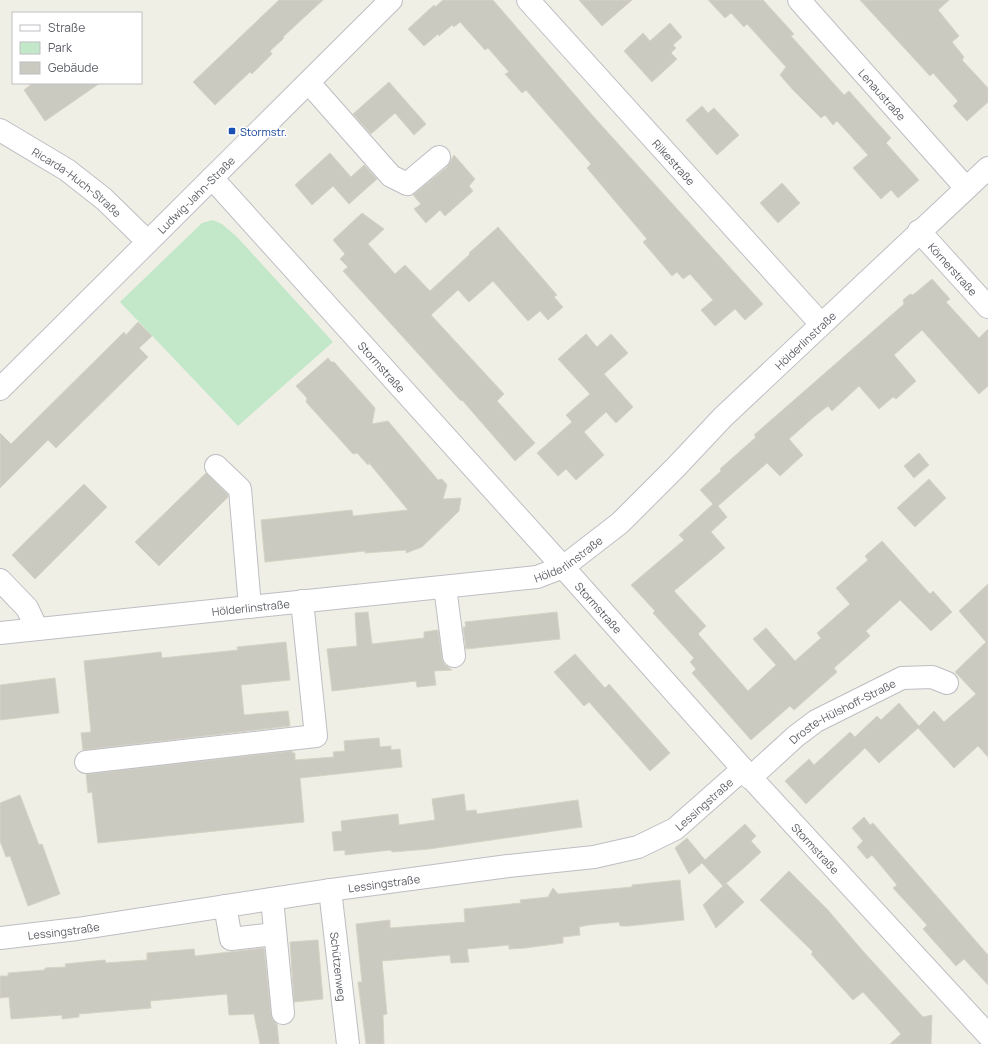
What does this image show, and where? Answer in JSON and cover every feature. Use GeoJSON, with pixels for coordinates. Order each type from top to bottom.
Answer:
{"type":"FeatureCollection","features":[{"type":"Feature","properties":{"kind":"street","name":"Ludwig-Jahn-Straße"},"geometry":{"type":"LineString","coordinates":[[0,389],[391,0]]}},
{"type":"Feature","properties":{"kind":"street","name":"Rilkestraße"},"geometry":{"type":"LineString","coordinates":[[528,0],[821,324]]}},
{"type":"Feature","properties":{"kind":"street","name":"Lenaustraße"},"geometry":{"type":"LineString","coordinates":[[799,0],[966,188]]}},
{"type":"Feature","properties":{"kind":"street"},"geometry":{"type":"LineString","coordinates":[[309,83],[391,176],[398,181],[407,184],[439,157]]}},
{"type":"Feature","properties":{"kind":"street","name":"Ricarda-Huch-Straße"},"geometry":{"type":"LineString","coordinates":[[0,130],[67,170],[104,199],[148,241]]}},
{"type":"Feature","properties":{"kind":"street","name":"Hölderlinstraße"},"geometry":{"type":"LineString","coordinates":[[0,634],[537,577],[563,567],[620,523],[723,417],[919,231],[988,168]]}},
{"type":"Feature","properties":{"kind":"street","name":"Stormstraße"},"geometry":{"type":"LineString","coordinates":[[212,178],[563,567],[747,774],[988,1035]]}},
{"type":"Feature","properties":{"kind":"street","name":"Körnerstraße"},"geometry":{"type":"LineString","coordinates":[[919,231],[988,307]]}},
{"type":"Feature","properties":{"kind":"street"},"geometry":{"type":"LineString","coordinates":[[216,466],[240,489],[250,607]]}},
{"type":"Feature","properties":{"kind":"street"},"geometry":{"type":"LineString","coordinates":[[0,580],[27,608],[37,630]]}},
{"type":"Feature","properties":{"kind":"street"},"geometry":{"type":"LineString","coordinates":[[445,587],[454,656]]}},
{"type":"Feature","properties":{"kind":"street"},"geometry":{"type":"LineString","coordinates":[[309,601],[325,688]]}},
{"type":"Feature","properties":{"kind":"street"},"geometry":{"type":"LineString","coordinates":[[86,762],[316,736],[309,601]]}},
{"type":"Feature","properties":{"kind":"street","name":"Droste-Hülshoff-Straße"},"geometry":{"type":"LineString","coordinates":[[747,774],[816,721],[902,678],[932,677],[947,683]]}},
{"type":"Feature","properties":{"kind":"street","name":"Lessingstraße"},"geometry":{"type":"LineString","coordinates":[[0,938],[330,890],[508,866],[594,857],[638,847],[675,829],[747,774]]}},
{"type":"Feature","properties":{"kind":"street","name":"Schützenweg"},"geometry":{"type":"LineString","coordinates":[[330,890],[348,1044]]}},
{"type":"Feature","properties":{"kind":"street"},"geometry":{"type":"LineString","coordinates":[[272,899],[283,1013]]}},
{"type":"Feature","properties":{"kind":"street"},"geometry":{"type":"LineString","coordinates":[[225,906],[231,939],[275,934]]}},
{"type":"Feature","properties":{"kind":"green space"},"geometry":{"type":"Polygon","coordinates":[[[213,220],[222,224],[237,237],[333,342],[238,426],[120,302],[202,223],[213,220]]]}},
{"type":"Feature","properties":{"kind":"building"},"geometry":{"type":"Polygon","coordinates":[[[279,0],[323,0],[283,37],[284,38],[270,51],[272,54],[252,74],[250,72],[215,105],[193,82],[279,0]]]}},
{"type":"Feature","properties":{"kind":"building"},"geometry":{"type":"Polygon","coordinates":[[[443,0],[493,0],[593,116],[763,304],[745,320],[735,309],[715,326],[701,310],[713,300],[690,274],[683,279],[677,272],[672,276],[643,242],[647,239],[587,168],[591,164],[526,90],[522,93],[505,74],[509,72],[488,48],[485,50],[460,22],[454,27],[452,25],[439,36],[438,34],[424,46],[408,29],[434,5],[435,7],[443,0]]]}},
{"type":"Feature","properties":{"kind":"building"},"geometry":{"type":"Polygon","coordinates":[[[579,0],[632,0],[602,26],[579,0]]]}},
{"type":"Feature","properties":{"kind":"building"},"geometry":{"type":"Polygon","coordinates":[[[708,0],[763,0],[794,34],[791,36],[844,95],[849,91],[891,138],[886,143],[919,180],[898,198],[891,190],[881,199],[853,168],[868,155],[837,121],[833,125],[825,115],[821,118],[793,90],[780,75],[786,67],[747,24],[744,27],[731,13],[725,18],[708,0]]]}},
{"type":"Feature","properties":{"kind":"building"},"geometry":{"type":"Polygon","coordinates":[[[860,0],[949,0],[938,10],[959,36],[952,42],[964,57],[962,60],[988,88],[988,102],[967,121],[953,106],[958,101],[933,73],[930,76],[860,0]]]}},
{"type":"Feature","properties":{"kind":"building"},"geometry":{"type":"Polygon","coordinates":[[[670,23],[682,37],[673,45],[676,48],[671,53],[677,59],[652,82],[624,51],[643,33],[650,41],[670,23]]]}},
{"type":"Feature","properties":{"kind":"building"},"geometry":{"type":"Polygon","coordinates":[[[389,82],[426,124],[414,135],[395,113],[371,134],[353,114],[389,82]]]}},
{"type":"Feature","properties":{"kind":"building"},"geometry":{"type":"Polygon","coordinates":[[[32,84],[99,84],[45,121],[24,90],[32,84]]]}},
{"type":"Feature","properties":{"kind":"building"},"geometry":{"type":"Polygon","coordinates":[[[702,106],[708,113],[714,108],[739,135],[717,155],[686,120],[702,106]]]}},
{"type":"Feature","properties":{"kind":"building"},"geometry":{"type":"Polygon","coordinates":[[[330,153],[351,177],[364,165],[377,179],[349,204],[333,186],[312,205],[295,185],[330,153]]]}},
{"type":"Feature","properties":{"kind":"building"},"geometry":{"type":"Polygon","coordinates":[[[454,155],[475,179],[469,186],[473,191],[445,216],[440,210],[426,223],[414,209],[421,204],[413,195],[447,167],[454,155]]]}},
{"type":"Feature","properties":{"kind":"building"},"geometry":{"type":"Polygon","coordinates":[[[782,183],[800,203],[778,223],[760,203],[782,183]]]}},
{"type":"Feature","properties":{"kind":"building"},"geometry":{"type":"Polygon","coordinates":[[[362,213],[384,229],[368,244],[395,274],[405,265],[430,291],[498,227],[557,295],[554,297],[563,307],[548,320],[540,311],[528,321],[493,281],[469,302],[458,290],[431,315],[504,394],[497,401],[535,443],[515,461],[462,400],[461,401],[343,271],[348,267],[340,259],[345,254],[333,240],[362,213]]]}},
{"type":"Feature","properties":{"kind":"building"},"geometry":{"type":"Polygon","coordinates":[[[932,279],[950,299],[946,302],[979,338],[988,329],[988,386],[979,394],[922,330],[894,355],[916,381],[896,399],[893,397],[879,409],[859,386],[832,411],[828,406],[815,416],[789,439],[803,455],[780,476],[767,463],[718,506],[727,517],[711,532],[725,548],[674,591],[706,626],[698,634],[748,691],[776,665],[753,639],[766,628],[795,661],[821,638],[817,633],[850,604],[836,588],[868,560],[865,556],[882,541],[930,594],[933,591],[952,612],[931,631],[900,600],[866,631],[870,636],[834,668],[837,672],[794,710],[790,706],[751,740],[692,673],[696,669],[690,662],[694,658],[653,613],[655,611],[631,585],[684,540],[679,535],[713,504],[700,490],[721,471],[720,469],[756,437],[754,435],[904,304],[903,300],[910,294],[913,295],[932,279]]]}},
{"type":"Feature","properties":{"kind":"building"},"geometry":{"type":"Polygon","coordinates":[[[138,322],[152,336],[139,348],[148,357],[56,448],[48,440],[0,488],[0,433],[11,444],[124,332],[126,335],[138,322]]]}},
{"type":"Feature","properties":{"kind":"building"},"geometry":{"type":"Polygon","coordinates":[[[586,334],[597,347],[611,334],[628,353],[604,374],[633,407],[616,423],[606,412],[584,432],[604,455],[576,480],[566,469],[558,476],[537,453],[572,422],[566,415],[590,394],[558,359],[586,334]]]}},
{"type":"Feature","properties":{"kind":"building"},"geometry":{"type":"Polygon","coordinates":[[[328,358],[331,362],[334,362],[375,408],[372,424],[388,421],[438,480],[442,479],[447,485],[443,499],[461,498],[459,511],[422,547],[406,553],[406,550],[365,553],[365,551],[265,562],[261,520],[352,510],[353,516],[408,510],[369,463],[368,465],[357,453],[353,454],[306,402],[307,398],[296,386],[328,358]]]}},
{"type":"Feature","properties":{"kind":"building"},"geometry":{"type":"Polygon","coordinates":[[[919,453],[929,465],[914,478],[904,466],[919,453]]]}},
{"type":"Feature","properties":{"kind":"building"},"geometry":{"type":"Polygon","coordinates":[[[206,473],[228,495],[228,497],[159,566],[135,542],[206,473]]]}},
{"type":"Feature","properties":{"kind":"building"},"geometry":{"type":"Polygon","coordinates":[[[929,479],[946,498],[915,527],[897,508],[929,479]]]}},
{"type":"Feature","properties":{"kind":"building"},"geometry":{"type":"Polygon","coordinates":[[[84,484],[107,507],[35,579],[12,555],[84,484]]]}},
{"type":"Feature","properties":{"kind":"building"},"geometry":{"type":"Polygon","coordinates":[[[988,584],[988,757],[978,746],[954,768],[918,728],[879,763],[865,748],[806,804],[785,781],[809,759],[814,765],[850,732],[855,737],[877,716],[881,720],[899,703],[919,726],[934,711],[944,722],[976,694],[955,672],[986,642],[959,611],[988,584]]]}},
{"type":"Feature","properties":{"kind":"building"},"geometry":{"type":"Polygon","coordinates":[[[368,612],[372,644],[424,638],[424,632],[438,630],[444,664],[452,670],[434,671],[436,685],[417,687],[416,681],[332,691],[327,649],[357,646],[355,613],[368,612]]]}},
{"type":"Feature","properties":{"kind":"building"},"geometry":{"type":"Polygon","coordinates":[[[557,612],[560,639],[466,649],[463,627],[466,627],[465,622],[557,612]]]}},
{"type":"Feature","properties":{"kind":"building"},"geometry":{"type":"Polygon","coordinates":[[[286,642],[290,680],[241,685],[244,715],[288,711],[290,726],[83,750],[81,733],[91,732],[84,661],[161,652],[162,658],[238,650],[237,647],[286,642]]]}},
{"type":"Feature","properties":{"kind":"building"},"geometry":{"type":"Polygon","coordinates":[[[575,654],[605,688],[609,684],[670,753],[650,771],[589,702],[584,706],[554,672],[575,654]]]}},
{"type":"Feature","properties":{"kind":"building"},"geometry":{"type":"Polygon","coordinates":[[[55,678],[59,713],[0,720],[0,685],[55,678]]]}},
{"type":"Feature","properties":{"kind":"building"},"geometry":{"type":"Polygon","coordinates":[[[379,738],[380,747],[391,746],[391,750],[400,749],[402,767],[300,778],[304,822],[98,843],[92,792],[88,793],[86,774],[292,751],[295,753],[295,760],[334,757],[333,752],[345,751],[344,741],[379,738]]]}},
{"type":"Feature","properties":{"kind":"building"},"geometry":{"type":"Polygon","coordinates":[[[464,794],[466,811],[476,810],[477,814],[578,800],[582,827],[429,849],[392,852],[391,850],[345,855],[345,850],[334,851],[332,832],[342,831],[341,821],[398,814],[399,825],[435,820],[432,799],[464,794]]]}},
{"type":"Feature","properties":{"kind":"building"},"geometry":{"type":"Polygon","coordinates":[[[20,795],[39,845],[42,844],[60,894],[28,906],[10,856],[6,857],[0,841],[0,803],[20,795]]]}},
{"type":"Feature","properties":{"kind":"building"},"geometry":{"type":"Polygon","coordinates":[[[864,817],[870,825],[873,823],[988,955],[988,985],[964,959],[956,966],[923,929],[927,925],[893,888],[897,885],[872,855],[867,859],[857,847],[863,841],[852,828],[864,817]]]}},
{"type":"Feature","properties":{"kind":"building"},"geometry":{"type":"Polygon","coordinates":[[[745,824],[756,836],[751,841],[761,852],[746,866],[723,886],[702,863],[689,874],[675,848],[687,838],[705,860],[745,824]]]}},
{"type":"Feature","properties":{"kind":"building"},"geometry":{"type":"Polygon","coordinates":[[[789,871],[827,909],[923,1017],[932,1015],[931,1044],[890,1044],[901,1034],[863,992],[853,1000],[811,954],[813,952],[760,900],[789,871]]]}},
{"type":"Feature","properties":{"kind":"building"},"geometry":{"type":"Polygon","coordinates":[[[680,880],[684,920],[628,926],[620,926],[619,922],[588,925],[579,927],[580,935],[563,937],[563,943],[509,949],[509,945],[467,949],[469,962],[451,963],[450,955],[382,961],[387,1014],[383,1015],[384,1044],[366,1044],[358,982],[362,982],[356,924],[390,920],[390,928],[465,922],[464,909],[521,903],[520,900],[548,897],[553,888],[558,894],[632,887],[632,885],[680,880]]]}},
{"type":"Feature","properties":{"kind":"building"},"geometry":{"type":"Polygon","coordinates":[[[726,883],[744,902],[716,928],[703,905],[726,883]]]}},
{"type":"Feature","properties":{"kind":"building"},"geometry":{"type":"Polygon","coordinates":[[[318,940],[323,999],[294,1002],[290,942],[318,940]]]}},
{"type":"Feature","properties":{"kind":"building"},"geometry":{"type":"Polygon","coordinates":[[[264,948],[271,1014],[273,1020],[277,1024],[279,1044],[260,1044],[254,1014],[229,1015],[227,994],[150,1001],[151,1008],[79,1014],[79,1017],[62,1019],[62,1015],[11,1019],[9,997],[0,998],[0,976],[8,976],[8,973],[45,970],[45,968],[66,967],[65,964],[105,960],[106,963],[147,960],[147,953],[194,949],[195,956],[264,948]]]}},
{"type":"Feature","properties":{"kind":"place","name":"Stormstr."},"geometry":{"type":"Point","coordinates":[232,131]}}]}
